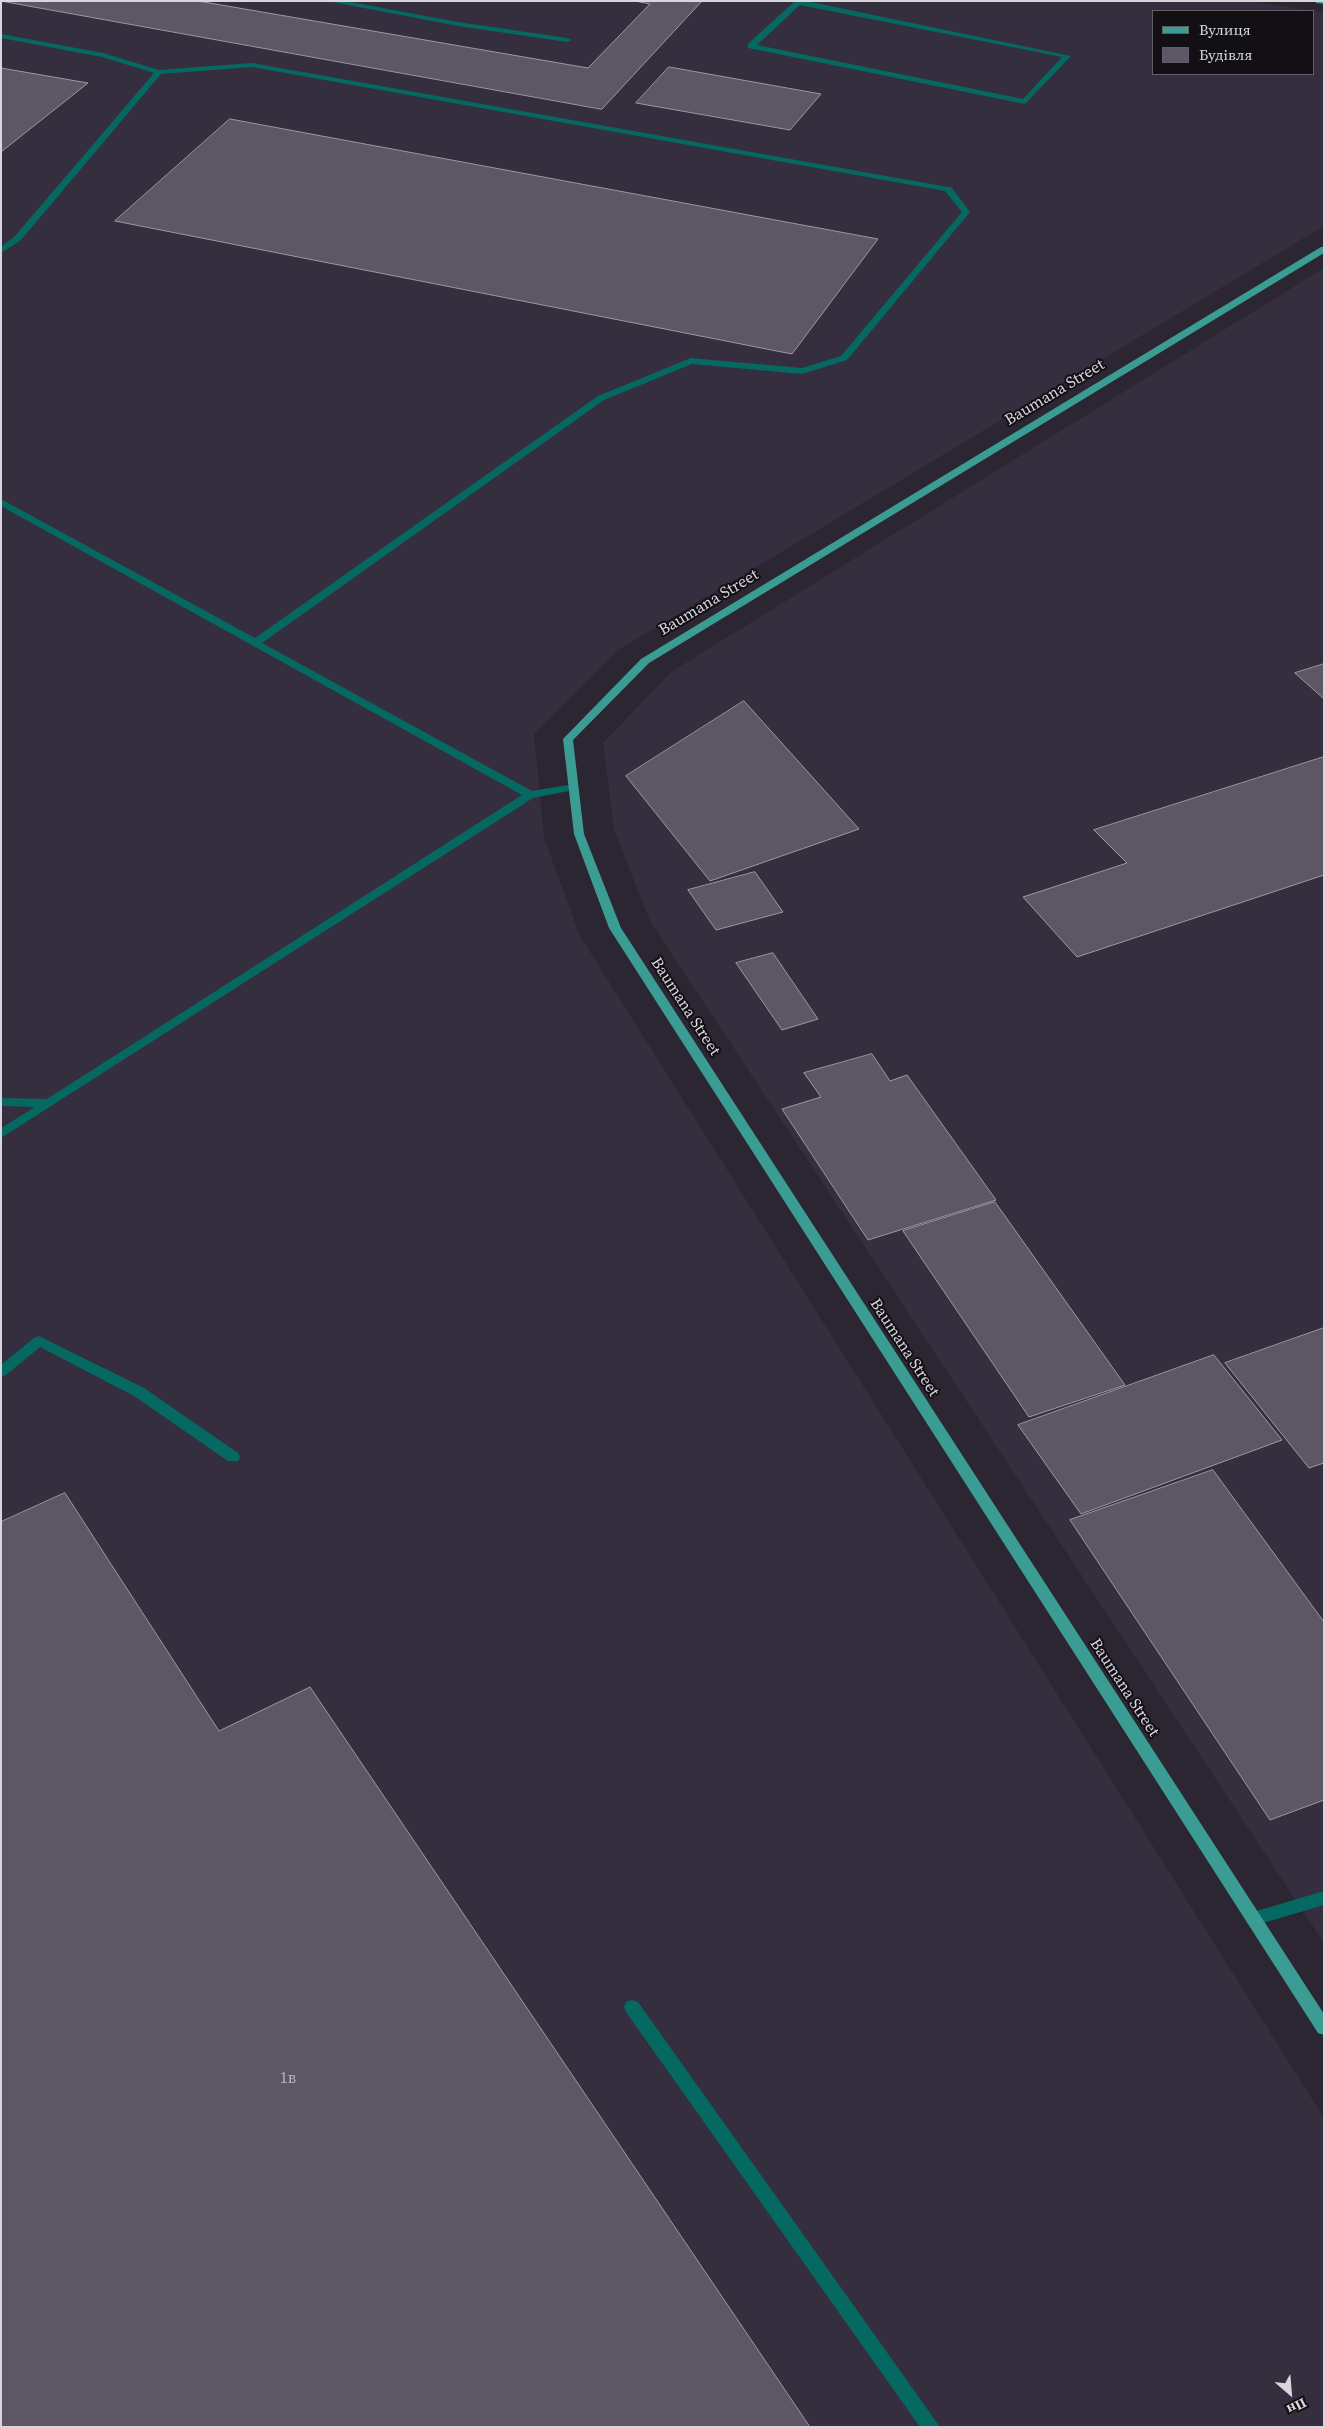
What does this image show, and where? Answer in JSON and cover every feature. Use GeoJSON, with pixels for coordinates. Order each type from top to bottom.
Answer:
{"type":"FeatureCollection","features":[{"type":"Feature","properties":{"kind":"main road"},"geometry":{"type":"LineString","coordinates":[[1319,1],[1324,2]]}},
{"type":"Feature","properties":{"kind":"main road","name":"Baumana Street"},"geometry":{"type":"LineString","coordinates":[[1321,253],[645,661],[568,739],[578,834],[615,928],[1324,2028]]}},
{"type":"Feature","properties":{"kind":"lane"},"geometry":{"type":"LineString","coordinates":[[331,1],[458,24],[567,40]]}},
{"type":"Feature","properties":{"kind":"lane"},"geometry":{"type":"LineString","coordinates":[[799,2],[1067,56],[1025,102],[752,46],[799,2]]}},
{"type":"Feature","properties":{"kind":"lane"},"geometry":{"type":"LineString","coordinates":[[1,36],[104,55],[159,72],[252,65],[948,190],[966,212],[844,358],[802,371],[691,361],[600,398],[255,643]]}},
{"type":"Feature","properties":{"kind":"lane"},"geometry":{"type":"LineString","coordinates":[[1,251],[18,238],[159,72]]}},
{"type":"Feature","properties":{"kind":"lane"},"geometry":{"type":"LineString","coordinates":[[1,502],[530,795]]}},
{"type":"Feature","properties":{"kind":"lane"},"geometry":{"type":"LineString","coordinates":[[1,1134],[530,795],[574,787]]}},
{"type":"Feature","properties":{"kind":"lane"},"geometry":{"type":"LineString","coordinates":[[1,1102],[47,1103]]}},
{"type":"Feature","properties":{"kind":"lane"},"geometry":{"type":"LineString","coordinates":[[1,1372],[39,1341],[139,1392],[233,1457]]}},
{"type":"Feature","properties":{"kind":"lane"},"geometry":{"type":"LineString","coordinates":[[1253,1919],[1324,1898]]}},
{"type":"Feature","properties":{"kind":"lane"},"geometry":{"type":"LineString","coordinates":[[632,2007],[932,2427]]}},
{"type":"Feature","properties":{"kind":"shaded area"},"geometry":{"type":"Polygon","coordinates":[[[1,1],[1251,1],[1306,10],[1152,10],[1152,75],[1315,75],[1315,11],[1324,13],[1324,226],[618,650],[534,734],[544,838],[580,936],[1324,2118],[1324,2427],[1,2427],[1,1]]]}},
{"type":"Feature","properties":{"kind":"shaded area"},"geometry":{"type":"Polygon","coordinates":[[[1324,268],[1324,1943],[650,921],[614,830],[603,743],[671,672],[1324,268]]]}},
{"type":"Feature","properties":{"kind":"building"},"geometry":{"type":"Polygon","coordinates":[[[1,1],[198,1],[588,68],[650,4],[635,1],[702,1],[602,109],[1,1]]]}},
{"type":"Feature","properties":{"kind":"building"},"geometry":{"type":"Polygon","coordinates":[[[669,67],[821,94],[790,130],[636,103],[669,67]]]}},
{"type":"Feature","properties":{"kind":"building"},"geometry":{"type":"Polygon","coordinates":[[[1,68],[88,83],[1,152],[1,68]]]}},
{"type":"Feature","properties":{"kind":"building"},"geometry":{"type":"Polygon","coordinates":[[[230,119],[878,239],[792,354],[115,221],[230,119]]]}},
{"type":"Feature","properties":{"kind":"building"},"geometry":{"type":"Polygon","coordinates":[[[1324,664],[1324,699],[1295,673],[1324,664]]]}},
{"type":"Feature","properties":{"kind":"building"},"geometry":{"type":"Polygon","coordinates":[[[744,701],[859,829],[710,881],[626,776],[744,701]]]}},
{"type":"Feature","properties":{"kind":"building"},"geometry":{"type":"Polygon","coordinates":[[[1324,757],[1324,875],[1077,957],[1023,897],[1127,863],[1094,830],[1324,757]]]}},
{"type":"Feature","properties":{"kind":"building"},"geometry":{"type":"Polygon","coordinates":[[[755,872],[783,912],[716,930],[688,890],[755,872]]]}},
{"type":"Feature","properties":{"kind":"building"},"geometry":{"type":"Polygon","coordinates":[[[773,953],[818,1019],[782,1030],[736,963],[773,953]]]}},
{"type":"Feature","properties":{"kind":"building"},"geometry":{"type":"Polygon","coordinates":[[[872,1054],[890,1081],[907,1075],[996,1200],[868,1240],[782,1109],[821,1097],[804,1073],[872,1054]]]}},
{"type":"Feature","properties":{"kind":"building"},"geometry":{"type":"Polygon","coordinates":[[[995,1202],[1125,1385],[1029,1417],[903,1231],[995,1202]]]}},
{"type":"Feature","properties":{"kind":"building"},"geometry":{"type":"Polygon","coordinates":[[[1324,1328],[1324,1463],[1309,1468],[1225,1363],[1324,1328]]]}},
{"type":"Feature","properties":{"kind":"building"},"geometry":{"type":"Polygon","coordinates":[[[1214,1355],[1282,1440],[1081,1514],[1018,1425],[1214,1355]]]}},
{"type":"Feature","properties":{"kind":"building"},"geometry":{"type":"Polygon","coordinates":[[[1213,1470],[1324,1622],[1324,1800],[1270,1820],[1070,1520],[1213,1470]]]}},
{"type":"Feature","properties":{"kind":"building"},"geometry":{"type":"Polygon","coordinates":[[[65,1493],[219,1731],[310,1687],[810,2427],[1,2427],[1,1522],[65,1493]]]}}]}
